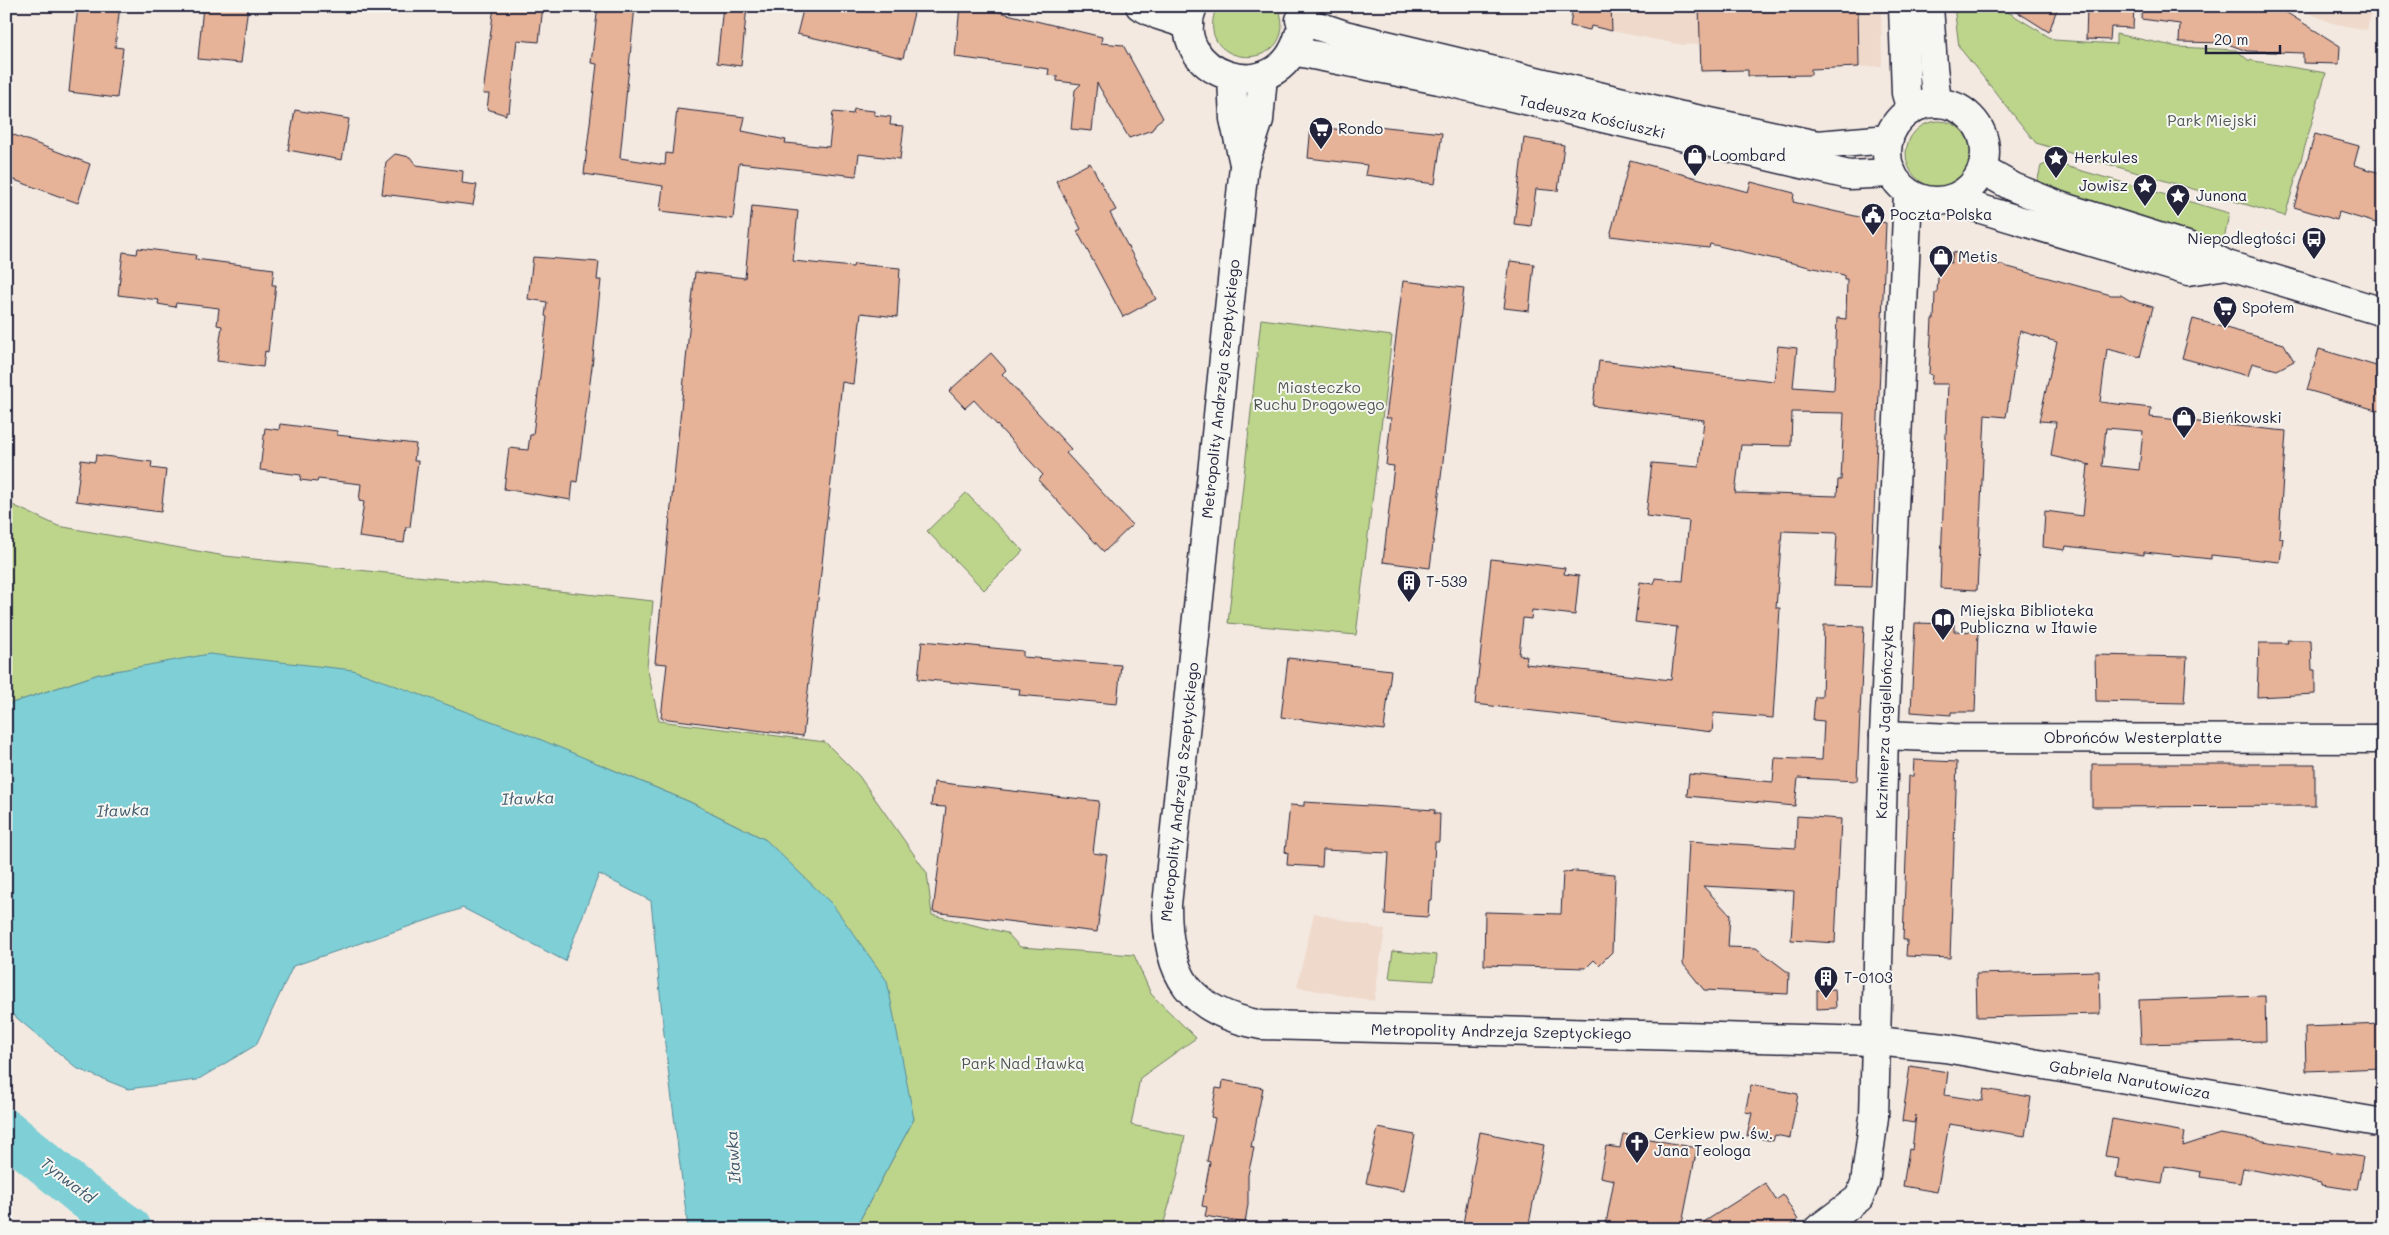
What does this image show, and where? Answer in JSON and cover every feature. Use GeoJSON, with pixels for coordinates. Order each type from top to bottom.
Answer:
{"type":"FeatureCollection","features":[{"type":"Feature","properties":{"kind":"street"},"geometry":{"type":"LineString","coordinates":[[1140,6],[1158,15],[1191,16],[1192,40],[1198,53],[1207,64],[1219,73],[1232,78],[1248,80],[1275,71],[1293,51],[1298,36],[1298,13]]}},
{"type":"Feature","properties":{"kind":"street"},"geometry":{"type":"LineString","coordinates":[[1903,6],[1906,93],[1911,110]]}},
{"type":"Feature","properties":{"kind":"street"},"geometry":{"type":"LineString","coordinates":[[1929,6],[1932,67],[1938,102]]}},
{"type":"Feature","properties":{"kind":"street","name":"Tadeusza Kościuszki"},"geometry":{"type":"LineString","coordinates":[[1298,13],[1345,35],[1682,116],[1817,145],[1889,139]]}},
{"type":"Feature","properties":{"kind":"street","name":"Tadeusza Kościuszki"},"geometry":{"type":"LineString","coordinates":[[1293,51],[1439,80],[1849,175],[1900,183]]}},
{"type":"Feature","properties":{"kind":"street","name":"Metropolity Andrzeja Szeptyckiego"},"geometry":{"type":"LineString","coordinates":[[1263,76],[1259,120],[1244,166],[1167,905],[1167,932],[1170,954],[1180,976],[1193,994],[1211,1008],[1234,1019],[1261,1025],[1876,1041]]}},
{"type":"Feature","properties":{"kind":"street","name":"Metropolity Andrzeja Szeptyckiego"},"geometry":{"type":"LineString","coordinates":[[1232,78],[1234,119],[1244,166]]}},
{"type":"Feature","properties":{"kind":"street"},"geometry":{"type":"LineString","coordinates":[[1951,200],[1970,188],[1983,170],[1986,146],[1978,124],[1960,108],[1938,102],[1924,104],[1911,110],[1897,122],[1889,139],[1887,150],[1900,183],[1929,201],[1951,200],[2188,271],[2227,265]]}},
{"type":"Feature","properties":{"kind":"street"},"geometry":{"type":"LineString","coordinates":[[1983,170],[2013,187],[2060,206],[2194,248],[2227,265],[2383,312]]}},
{"type":"Feature","properties":{"kind":"street","name":"Kazimierza Jagiellończyka"},"geometry":{"type":"LineString","coordinates":[[1818,1229],[1859,1198],[1865,1183],[1874,1118],[1900,183]]}},
{"type":"Feature","properties":{"kind":"street","name":"Obrońców Westerplatte"},"geometry":{"type":"LineString","coordinates":[[1884,735],[1953,738],[2383,739]]}},
{"type":"Feature","properties":{"kind":"street","name":"Gabriela Narutowicza"},"geometry":{"type":"LineString","coordinates":[[1876,1041],[1945,1048],[2383,1123]]}},
{"type":"Feature","properties":{"kind":"shaded area"},"geometry":{"type":"Polygon","coordinates":[[[1611,6],[1881,6],[1882,66],[1811,69],[1811,75],[1748,76],[1747,70],[1701,71],[1700,44],[1683,45],[1612,31],[1611,6]]]}},
{"type":"Feature","properties":{"kind":"shaded area"},"geometry":{"type":"Polygon","coordinates":[[[2291,6],[2373,6],[2367,30],[2332,23],[2291,6]]]}},
{"type":"Feature","properties":{"kind":"shaded area"},"geometry":{"type":"Polygon","coordinates":[[[1314,913],[1385,930],[1374,1001],[1297,987],[1314,913]]]}},
{"type":"Feature","properties":{"kind":"green space"},"geometry":{"type":"Polygon","coordinates":[[[1217,6],[1278,6],[1282,29],[1276,44],[1263,54],[1247,57],[1231,53],[1218,44],[1213,28],[1217,6]]]}},
{"type":"Feature","properties":{"kind":"green space","name":"Park Miejski"},"geometry":{"type":"Polygon","coordinates":[[[1954,6],[1998,6],[2054,40],[2116,44],[2116,34],[2178,47],[2236,50],[2248,60],[2326,73],[2285,216],[2036,143],[1959,47],[1954,6]]]}},
{"type":"Feature","properties":{"kind":"green space"},"geometry":{"type":"Polygon","coordinates":[[[1939,121],[1951,124],[1962,131],[1969,142],[1972,154],[1969,166],[1962,177],[1951,184],[1939,187],[1927,184],[1916,177],[1909,166],[1906,154],[1909,142],[1916,131],[1927,124],[1939,121]]]}},
{"type":"Feature","properties":{"kind":"green space"},"geometry":{"type":"Polygon","coordinates":[[[2051,162],[2229,213],[2223,246],[2124,218],[2036,187],[2041,166],[2051,162]]]}},
{"type":"Feature","properties":{"kind":"green space","name":"Miasteczko Ruchu Drogowego"},"geometry":{"type":"Polygon","coordinates":[[[1261,319],[1392,336],[1356,635],[1228,623],[1261,319]]]}},
{"type":"Feature","properties":{"kind":"green space"},"geometry":{"type":"Polygon","coordinates":[[[966,493],[1023,551],[984,590],[927,531],[966,493]]]}},
{"type":"Feature","properties":{"kind":"green space","name":"Park Nad Iławką"},"geometry":{"type":"Polygon","coordinates":[[[6,502],[58,526],[225,556],[653,601],[647,667],[659,721],[825,742],[859,776],[927,873],[932,915],[1007,933],[1020,947],[1134,955],[1151,994],[1196,1038],[1140,1078],[1131,1125],[1185,1136],[1177,1178],[1162,1229],[855,1229],[914,1119],[766,840],[690,802],[599,764],[99,674],[6,705],[6,502]]]}},
{"type":"Feature","properties":{"kind":"green space"},"geometry":{"type":"Polygon","coordinates":[[[1393,951],[1437,955],[1434,981],[1389,978],[1393,951]]]}},
{"type":"Feature","properties":{"kind":"water","name":"Iławka"},"geometry":{"type":"Polygon","coordinates":[[[209,654],[353,670],[532,736],[690,802],[766,840],[833,905],[887,981],[914,1119],[855,1229],[688,1229],[665,1044],[651,901],[599,874],[565,961],[463,908],[293,966],[256,1045],[197,1080],[128,1089],[78,1069],[6,1009],[6,705],[99,674],[209,654]]]}},
{"type":"Feature","properties":{"kind":"building"},"geometry":{"type":"Polygon","coordinates":[[[78,6],[120,6],[115,47],[123,48],[117,98],[69,92],[78,6]]]}},
{"type":"Feature","properties":{"kind":"building"},"geometry":{"type":"Polygon","coordinates":[[[203,6],[248,6],[241,63],[198,59],[203,6]]]}},
{"type":"Feature","properties":{"kind":"building"},"geometry":{"type":"Polygon","coordinates":[[[494,6],[543,6],[539,42],[517,40],[509,112],[506,112],[506,115],[487,109],[489,94],[483,94],[494,6]]]}},
{"type":"Feature","properties":{"kind":"building"},"geometry":{"type":"Polygon","coordinates":[[[598,6],[635,6],[620,158],[665,165],[666,153],[672,154],[677,109],[745,117],[742,131],[786,140],[785,143],[829,147],[833,112],[853,114],[854,109],[874,111],[874,115],[891,117],[890,125],[904,126],[900,159],[859,154],[856,176],[739,163],[733,219],[660,211],[663,186],[584,174],[597,64],[591,63],[598,6]]]}},
{"type":"Feature","properties":{"kind":"building"},"geometry":{"type":"Polygon","coordinates":[[[723,6],[747,6],[741,66],[717,63],[723,6]]]}},
{"type":"Feature","properties":{"kind":"building"},"geometry":{"type":"Polygon","coordinates":[[[804,6],[886,6],[914,13],[903,58],[797,34],[804,6]]]}},
{"type":"Feature","properties":{"kind":"building"},"geometry":{"type":"Polygon","coordinates":[[[960,6],[974,6],[1102,37],[1101,43],[1123,45],[1163,118],[1156,123],[1152,130],[1129,138],[1097,83],[1092,131],[1071,129],[1075,90],[1081,84],[1057,81],[1057,76],[1048,75],[1049,69],[955,57],[960,6]]]}},
{"type":"Feature","properties":{"kind":"building"},"geometry":{"type":"Polygon","coordinates":[[[1573,6],[1611,6],[1612,31],[1591,26],[1590,30],[1570,26],[1573,6]]]}},
{"type":"Feature","properties":{"kind":"building"},"geometry":{"type":"Polygon","coordinates":[[[1699,6],[1858,6],[1859,67],[1811,69],[1811,75],[1748,76],[1748,70],[1701,71],[1699,6]]]}},
{"type":"Feature","properties":{"kind":"building"},"geometry":{"type":"Polygon","coordinates":[[[2008,6],[2058,6],[2049,32],[2008,6]]]}},
{"type":"Feature","properties":{"kind":"building"},"geometry":{"type":"Polygon","coordinates":[[[2087,6],[2134,6],[2133,28],[2111,27],[2110,40],[2086,39],[2087,6]]]}},
{"type":"Feature","properties":{"kind":"building"},"geometry":{"type":"Polygon","coordinates":[[[2142,6],[2276,6],[2340,46],[2339,64],[2303,63],[2303,53],[2247,51],[2225,43],[2179,42],[2180,24],[2141,19],[2142,6]]]}},
{"type":"Feature","properties":{"kind":"building"},"geometry":{"type":"Polygon","coordinates":[[[295,110],[349,119],[342,160],[288,150],[295,110]]]}},
{"type":"Feature","properties":{"kind":"building"},"geometry":{"type":"Polygon","coordinates":[[[1368,125],[1442,133],[1435,184],[1365,175],[1367,165],[1308,158],[1311,126],[1367,133],[1368,125]]]}},
{"type":"Feature","properties":{"kind":"building"},"geometry":{"type":"Polygon","coordinates":[[[6,132],[90,164],[78,203],[6,177],[6,132]]]}},
{"type":"Feature","properties":{"kind":"building"},"geometry":{"type":"Polygon","coordinates":[[[2315,134],[2359,146],[2354,165],[2383,174],[2383,225],[2339,212],[2337,220],[2294,207],[2315,134]]]}},
{"type":"Feature","properties":{"kind":"building"},"geometry":{"type":"Polygon","coordinates":[[[1524,138],[1564,145],[1558,191],[1536,189],[1531,226],[1514,224],[1524,138]]]}},
{"type":"Feature","properties":{"kind":"building"},"geometry":{"type":"Polygon","coordinates":[[[395,154],[410,157],[416,165],[463,171],[462,183],[477,185],[473,205],[382,194],[386,162],[395,154]]]}},
{"type":"Feature","properties":{"kind":"building"},"geometry":{"type":"Polygon","coordinates":[[[1630,160],[1748,192],[1751,182],[1794,193],[1793,202],[1886,223],[1871,587],[1834,586],[1837,533],[1782,531],[1776,608],[1780,608],[1773,718],[1714,713],[1712,732],[1475,704],[1491,559],[1565,568],[1564,574],[1579,576],[1575,615],[1532,610],[1531,619],[1523,618],[1519,655],[1527,656],[1526,664],[1671,680],[1677,627],[1635,622],[1640,582],[1654,584],[1655,578],[1683,581],[1689,521],[1646,516],[1652,463],[1699,467],[1704,420],[1593,406],[1599,361],[1774,381],[1778,346],[1797,348],[1793,387],[1834,390],[1837,318],[1846,319],[1847,279],[1844,279],[1844,275],[1710,244],[1709,248],[1610,236],[1630,160]],[[1792,412],[1791,446],[1741,445],[1735,493],[1837,496],[1838,480],[1841,480],[1844,413],[1792,412]]]}},
{"type":"Feature","properties":{"kind":"building"},"geometry":{"type":"Polygon","coordinates":[[[1090,163],[1116,210],[1110,213],[1156,299],[1123,317],[1077,231],[1081,229],[1056,181],[1090,163]]]}},
{"type":"Feature","properties":{"kind":"building"},"geometry":{"type":"Polygon","coordinates":[[[752,206],[798,211],[793,261],[853,267],[854,264],[900,268],[897,317],[861,313],[853,384],[842,382],[803,736],[661,718],[667,664],[655,663],[695,272],[745,278],[752,206]]]}},
{"type":"Feature","properties":{"kind":"building"},"geometry":{"type":"Polygon","coordinates":[[[138,248],[196,255],[195,259],[274,269],[272,285],[276,285],[268,352],[265,351],[263,367],[217,361],[222,326],[217,325],[219,308],[176,303],[175,307],[158,304],[159,300],[118,295],[123,252],[137,254],[138,248]]]}},
{"type":"Feature","properties":{"kind":"building"},"geometry":{"type":"Polygon","coordinates":[[[1953,252],[2111,295],[2121,295],[2129,300],[2153,307],[2140,357],[2107,349],[2100,402],[2151,408],[2150,417],[2286,431],[2279,537],[2283,538],[2280,562],[2211,555],[2211,559],[2144,552],[2144,555],[2066,546],[2065,550],[2043,547],[2045,511],[2083,516],[2088,465],[2091,465],[2051,456],[2056,422],[2039,421],[2057,342],[2020,331],[2006,417],[1985,415],[1977,590],[1940,588],[1948,384],[1931,384],[1932,375],[1929,374],[1932,319],[1934,319],[1939,261],[1951,263],[1953,252]],[[2106,428],[2102,466],[2139,470],[2143,431],[2106,428]]]}},
{"type":"Feature","properties":{"kind":"building"},"geometry":{"type":"Polygon","coordinates":[[[533,257],[599,262],[597,280],[601,280],[592,367],[577,482],[573,481],[571,500],[504,489],[509,448],[528,450],[530,435],[533,435],[547,317],[545,316],[547,302],[528,299],[533,257]]]}},
{"type":"Feature","properties":{"kind":"building"},"geometry":{"type":"Polygon","coordinates":[[[1510,261],[1534,264],[1529,311],[1504,308],[1510,261]]]}},
{"type":"Feature","properties":{"kind":"building"},"geometry":{"type":"Polygon","coordinates":[[[1403,281],[1464,288],[1430,568],[1383,562],[1394,466],[1386,465],[1391,418],[1386,418],[1403,281]]]}},
{"type":"Feature","properties":{"kind":"building"},"geometry":{"type":"Polygon","coordinates":[[[2193,319],[2284,344],[2294,361],[2277,370],[2252,363],[2248,376],[2182,358],[2193,319]]]}},
{"type":"Feature","properties":{"kind":"building"},"geometry":{"type":"Polygon","coordinates":[[[2319,349],[2383,368],[2383,412],[2307,390],[2319,349]]]}},
{"type":"Feature","properties":{"kind":"building"},"geometry":{"type":"Polygon","coordinates":[[[991,353],[1006,370],[1002,374],[1071,449],[1066,453],[1132,525],[1104,552],[1038,480],[1043,475],[974,400],[965,408],[949,391],[991,353]]]}},
{"type":"Feature","properties":{"kind":"building"},"geometry":{"type":"Polygon","coordinates":[[[280,424],[337,431],[337,435],[416,444],[414,461],[418,461],[410,527],[406,527],[404,543],[359,537],[364,502],[359,501],[361,484],[318,479],[317,482],[300,480],[301,475],[260,470],[265,428],[279,430],[280,424]]]}},
{"type":"Feature","properties":{"kind":"building"},"geometry":{"type":"Polygon","coordinates":[[[96,455],[152,462],[151,468],[166,470],[161,512],[76,501],[81,460],[95,462],[96,455]]]}},
{"type":"Feature","properties":{"kind":"building"},"geometry":{"type":"Polygon","coordinates":[[[1915,623],[1954,624],[1954,631],[1978,632],[1975,712],[1951,712],[1951,715],[1911,712],[1915,623]]]}},
{"type":"Feature","properties":{"kind":"building"},"geometry":{"type":"Polygon","coordinates":[[[1824,625],[1864,626],[1857,781],[1798,778],[1795,806],[1687,796],[1689,774],[1773,782],[1775,758],[1822,760],[1824,721],[1813,720],[1815,697],[1822,697],[1824,625]]]}},
{"type":"Feature","properties":{"kind":"building"},"geometry":{"type":"Polygon","coordinates":[[[2287,640],[2311,640],[2312,670],[2315,670],[2315,694],[2257,697],[2259,643],[2288,643],[2287,640]]]}},
{"type":"Feature","properties":{"kind":"building"},"geometry":{"type":"Polygon","coordinates":[[[922,641],[1023,651],[1023,657],[1121,665],[1117,704],[1019,695],[1020,689],[918,679],[922,641]]]}},
{"type":"Feature","properties":{"kind":"building"},"geometry":{"type":"Polygon","coordinates":[[[2095,655],[2187,657],[2184,703],[2096,701],[2095,655]]]}},
{"type":"Feature","properties":{"kind":"building"},"geometry":{"type":"Polygon","coordinates":[[[1288,658],[1391,670],[1384,730],[1281,717],[1288,658]]]}},
{"type":"Feature","properties":{"kind":"building"},"geometry":{"type":"Polygon","coordinates":[[[1914,760],[1957,762],[1950,958],[1906,956],[1907,940],[1903,940],[1909,776],[1913,776],[1914,760]]]}},
{"type":"Feature","properties":{"kind":"building"},"geometry":{"type":"Polygon","coordinates":[[[2092,764],[2315,764],[2315,806],[2092,807],[2092,764]]]}},
{"type":"Feature","properties":{"kind":"building"},"geometry":{"type":"Polygon","coordinates":[[[934,782],[1099,801],[1093,853],[1107,855],[1097,932],[933,912],[946,807],[931,806],[934,782]]]}},
{"type":"Feature","properties":{"kind":"building"},"geometry":{"type":"Polygon","coordinates":[[[1304,802],[1435,810],[1434,814],[1440,814],[1439,842],[1435,842],[1432,900],[1429,900],[1428,917],[1385,914],[1389,853],[1323,850],[1322,867],[1287,865],[1288,853],[1285,852],[1290,805],[1304,806],[1304,802]]]}},
{"type":"Feature","properties":{"kind":"building"},"geometry":{"type":"Polygon","coordinates":[[[1797,816],[1841,819],[1835,943],[1791,940],[1794,891],[1703,886],[1730,915],[1728,947],[1756,948],[1789,973],[1788,994],[1704,990],[1683,964],[1689,841],[1796,848],[1797,816]]]}},
{"type":"Feature","properties":{"kind":"building"},"geometry":{"type":"Polygon","coordinates":[[[1563,872],[1615,874],[1612,952],[1599,965],[1594,960],[1586,968],[1484,965],[1485,912],[1561,914],[1563,872]]]}},
{"type":"Feature","properties":{"kind":"building"},"geometry":{"type":"Polygon","coordinates":[[[2099,971],[2100,1014],[1977,1017],[1976,974],[2099,971]]]}},
{"type":"Feature","properties":{"kind":"building","name":"T-0103"},"geometry":{"type":"Polygon","coordinates":[[[1835,989],[1836,1008],[1817,1009],[1817,990],[1835,989]]]}},
{"type":"Feature","properties":{"kind":"building"},"geometry":{"type":"Polygon","coordinates":[[[2265,996],[2266,1041],[2141,1044],[2139,1000],[2265,996]]]}},
{"type":"Feature","properties":{"kind":"building"},"geometry":{"type":"Polygon","coordinates":[[[2383,1024],[2383,1068],[2306,1071],[2305,1027],[2383,1024]]]}},
{"type":"Feature","properties":{"kind":"building"},"geometry":{"type":"Polygon","coordinates":[[[1910,1066],[1948,1072],[1945,1095],[1982,1101],[1984,1089],[2031,1097],[2025,1136],[1949,1124],[1937,1192],[1903,1186],[1909,1149],[1912,1150],[1916,1115],[1914,1123],[1902,1121],[1910,1066]]]}},
{"type":"Feature","properties":{"kind":"building"},"geometry":{"type":"Polygon","coordinates":[[[1223,1080],[1263,1088],[1251,1147],[1254,1148],[1248,1175],[1248,1204],[1245,1223],[1205,1216],[1207,1207],[1202,1206],[1210,1162],[1207,1161],[1215,1118],[1211,1117],[1216,1088],[1222,1089],[1223,1080]]]}},
{"type":"Feature","properties":{"kind":"building"},"geometry":{"type":"Polygon","coordinates":[[[1751,1085],[1798,1094],[1790,1138],[1775,1135],[1773,1141],[1747,1136],[1752,1113],[1745,1112],[1751,1085]]]}},
{"type":"Feature","properties":{"kind":"building"},"geometry":{"type":"Polygon","coordinates":[[[2112,1119],[2185,1132],[2183,1146],[2220,1134],[2363,1157],[2357,1190],[2321,1185],[2321,1183],[2243,1168],[2240,1183],[2200,1177],[2201,1172],[2165,1166],[2162,1184],[2116,1177],[2119,1158],[2105,1156],[2112,1119]]]}},
{"type":"Feature","properties":{"kind":"building"},"geometry":{"type":"Polygon","coordinates":[[[1378,1128],[1415,1135],[1404,1191],[1366,1183],[1378,1128]]]}},
{"type":"Feature","properties":{"kind":"building"},"geometry":{"type":"Polygon","coordinates":[[[1480,1132],[1544,1145],[1528,1229],[1462,1229],[1480,1132]]]}},
{"type":"Feature","properties":{"kind":"building"},"geometry":{"type":"Polygon","coordinates":[[[1623,1134],[1697,1148],[1681,1229],[1605,1229],[1614,1180],[1600,1177],[1606,1146],[1620,1148],[1623,1134]]]}},
{"type":"Feature","properties":{"kind":"building"},"geometry":{"type":"Polygon","coordinates":[[[1765,1183],[1776,1200],[1783,1195],[1798,1220],[1786,1229],[1693,1229],[1765,1183]]]}},
{"type":"Feature","properties":{"kind":"waterway","name":"Tynwałd"},"geometry":{"type":"LineString","coordinates":[[6,1131],[84,1196],[130,1229]]}},
{"type":"Feature","properties":{"kind":"place","name":"Rondo"},"geometry":{"type":"Point","coordinates":[1321,150]}},
{"type":"Feature","properties":{"kind":"place","name":"Loombard"},"geometry":{"type":"Point","coordinates":[1695,177]}},
{"type":"Feature","properties":{"kind":"place","name":"Herkules"},"geometry":{"type":"Point","coordinates":[2056,179]}},
{"type":"Feature","properties":{"kind":"place","name":"Jowisz"},"geometry":{"type":"Point","coordinates":[2145,207]}},
{"type":"Feature","properties":{"kind":"place","name":"Junona"},"geometry":{"type":"Point","coordinates":[2178,217]}},
{"type":"Feature","properties":{"kind":"place","name":"Poczta Polska"},"geometry":{"type":"Point","coordinates":[1873,236]}},
{"type":"Feature","properties":{"kind":"place","name":"Niepodległości"},"geometry":{"type":"Point","coordinates":[2314,260]}},
{"type":"Feature","properties":{"kind":"place","name":"Metis"},"geometry":{"type":"Point","coordinates":[1941,278]}},
{"type":"Feature","properties":{"kind":"place","name":"Społem"},"geometry":{"type":"Point","coordinates":[2225,329]}},
{"type":"Feature","properties":{"kind":"place","name":"Bieńkowski"},"geometry":{"type":"Point","coordinates":[2184,439]}},
{"type":"Feature","properties":{"kind":"place","name":"T-539"},"geometry":{"type":"Point","coordinates":[1409,603]}},
{"type":"Feature","properties":{"kind":"place","name":"Miejska Biblioteka Publiczna w Iławie"},"geometry":{"type":"Point","coordinates":[1943,641]}},
{"type":"Feature","properties":{"kind":"place","name":"T-0103"},"geometry":{"type":"Point","coordinates":[1826,999]}},
{"type":"Feature","properties":{"kind":"place","name":"Cerkiew pw. św. Jana Teologa"},"geometry":{"type":"Point","coordinates":[1637,1164]}}]}
